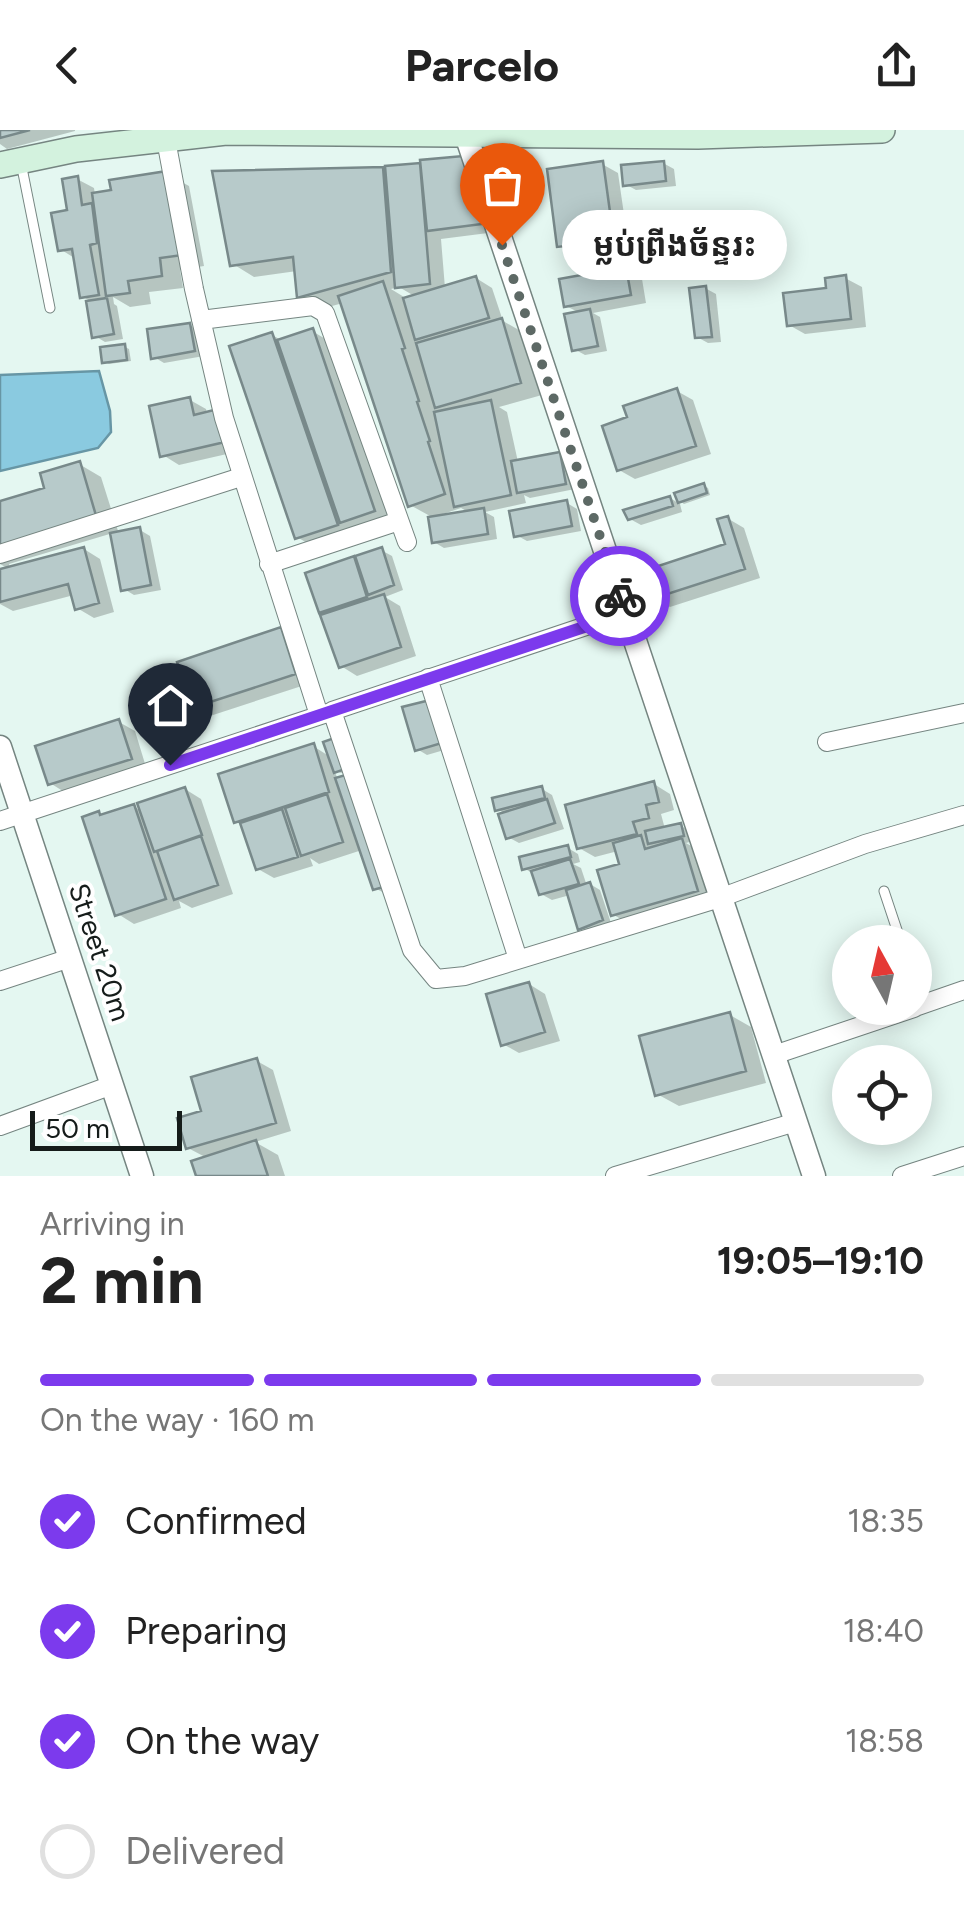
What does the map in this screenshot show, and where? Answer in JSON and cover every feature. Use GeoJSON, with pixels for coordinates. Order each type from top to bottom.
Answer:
{"type":"FeatureCollection","features":[{"type":"Feature","properties":{"kind":"main road"},"geometry":{"type":"LineString","coordinates":[[10,163],[73,139],[235,131],[881,130]]}},
{"type":"Feature","properties":{"kind":"street"},"geometry":{"type":"LineString","coordinates":[[465,132],[814,1176]]}},
{"type":"Feature","properties":{"kind":"street"},"geometry":{"type":"LineString","coordinates":[[149,137],[202,320],[224,418],[269,564],[412,950],[436,979],[465,976],[720,898],[864,844],[964,815]]}},
{"type":"Feature","properties":{"kind":"street"},"geometry":{"type":"LineString","coordinates":[[202,320],[314,306],[325,313],[406,542]]}},
{"type":"Feature","properties":{"kind":"street"},"geometry":{"type":"LineString","coordinates":[[0,554],[242,476]]}},
{"type":"Feature","properties":{"kind":"street"},"geometry":{"type":"LineString","coordinates":[[269,564],[399,521]]}},
{"type":"Feature","properties":{"kind":"street"},"geometry":{"type":"LineString","coordinates":[[11,818],[626,613]]}},
{"type":"Feature","properties":{"kind":"street"},"geometry":{"type":"LineString","coordinates":[[428,678],[518,959]]}},
{"type":"Feature","properties":{"kind":"street"},"geometry":{"type":"LineString","coordinates":[[827,742],[964,713]]}},
{"type":"Feature","properties":{"kind":"street","name":"Street 20m"},"geometry":{"type":"LineString","coordinates":[[0,746],[11,818],[70,958],[142,1176]]}},
{"type":"Feature","properties":{"kind":"street"},"geometry":{"type":"LineString","coordinates":[[0,981],[70,958]]}},
{"type":"Feature","properties":{"kind":"street"},"geometry":{"type":"LineString","coordinates":[[932,1001],[964,990]]}},
{"type":"Feature","properties":{"kind":"street"},"geometry":{"type":"LineString","coordinates":[[774,1055],[862,1025]]}},
{"type":"Feature","properties":{"kind":"street"},"geometry":{"type":"LineString","coordinates":[[0,1126],[112,1085]]}},
{"type":"Feature","properties":{"kind":"street"},"geometry":{"type":"LineString","coordinates":[[614,1176],[657,1170],[796,1122]]}},
{"type":"Feature","properties":{"kind":"street"},"geometry":{"type":"LineString","coordinates":[[902,1176],[964,1156]]}},
{"type":"Feature","properties":{"kind":"lane"},"geometry":{"type":"LineString","coordinates":[[10,163],[50,308]]}},
{"type":"Feature","properties":{"kind":"lane"},"geometry":{"type":"LineString","coordinates":[[884,892],[896,925]]}},
{"type":"Feature","properties":{"kind":"water"},"geometry":{"type":"Polygon","coordinates":[[[99,371],[110,411],[111,432],[98,448],[0,471],[0,375],[99,371]]]}},
{"type":"Feature","properties":{"kind":"building"},"geometry":{"type":"Polygon","coordinates":[[[0,130],[30,130],[0,138],[0,130]]]}},
{"type":"Feature","properties":{"kind":"building"},"geometry":{"type":"Polygon","coordinates":[[[463,156],[482,224],[427,231],[420,160],[463,156]]]}},
{"type":"Feature","properties":{"kind":"building"},"geometry":{"type":"Polygon","coordinates":[[[603,161],[614,241],[557,247],[547,169],[603,161]]]}},
{"type":"Feature","properties":{"kind":"building"},"geometry":{"type":"Polygon","coordinates":[[[664,161],[666,181],[623,186],[621,165],[664,161]]]}},
{"type":"Feature","properties":{"kind":"building"},"geometry":{"type":"Polygon","coordinates":[[[420,163],[430,284],[395,288],[385,166],[420,163]]]}},
{"type":"Feature","properties":{"kind":"building"},"geometry":{"type":"Polygon","coordinates":[[[383,167],[391,272],[297,298],[293,257],[230,266],[212,171],[383,167]]]}},
{"type":"Feature","properties":{"kind":"building"},"geometry":{"type":"Polygon","coordinates":[[[167,171],[183,255],[160,258],[162,276],[128,281],[130,293],[106,296],[92,193],[111,190],[109,180],[167,171]]]}},
{"type":"Feature","properties":{"kind":"building"},"geometry":{"type":"Polygon","coordinates":[[[78,176],[82,205],[92,203],[97,243],[90,245],[99,295],[80,298],[72,249],[58,251],[51,213],[67,210],[62,179],[78,176]]]}},
{"type":"Feature","properties":{"kind":"building"},"geometry":{"type":"Polygon","coordinates":[[[661,215],[666,258],[639,261],[634,217],[661,215]]]}},
{"type":"Feature","properties":{"kind":"building"},"geometry":{"type":"Polygon","coordinates":[[[626,267],[631,295],[564,307],[559,279],[626,267]]]}},
{"type":"Feature","properties":{"kind":"building"},"geometry":{"type":"Polygon","coordinates":[[[846,275],[851,319],[787,326],[783,293],[826,288],[825,278],[846,275]]]}},
{"type":"Feature","properties":{"kind":"building"},"geometry":{"type":"Polygon","coordinates":[[[476,276],[489,318],[415,340],[403,298],[476,276]]]}},
{"type":"Feature","properties":{"kind":"building"},"geometry":{"type":"Polygon","coordinates":[[[383,281],[445,494],[408,507],[338,296],[383,281]]]}},
{"type":"Feature","properties":{"kind":"building"},"geometry":{"type":"Polygon","coordinates":[[[706,286],[712,337],[695,338],[689,288],[706,286]]]}},
{"type":"Feature","properties":{"kind":"building"},"geometry":{"type":"Polygon","coordinates":[[[107,298],[114,334],[92,338],[86,301],[107,298]]]}},
{"type":"Feature","properties":{"kind":"building"},"geometry":{"type":"Polygon","coordinates":[[[590,309],[598,346],[572,351],[564,314],[590,309]]]}},
{"type":"Feature","properties":{"kind":"building"},"geometry":{"type":"Polygon","coordinates":[[[502,318],[521,383],[435,408],[416,343],[502,318]]]}},
{"type":"Feature","properties":{"kind":"building"},"geometry":{"type":"Polygon","coordinates":[[[190,323],[195,351],[151,359],[147,329],[190,323]]]}},
{"type":"Feature","properties":{"kind":"building"},"geometry":{"type":"Polygon","coordinates":[[[313,328],[375,511],[340,523],[277,340],[313,328]]]}},
{"type":"Feature","properties":{"kind":"building"},"geometry":{"type":"Polygon","coordinates":[[[272,332],[338,525],[295,539],[229,346],[272,332]]]}},
{"type":"Feature","properties":{"kind":"building"},"geometry":{"type":"Polygon","coordinates":[[[125,344],[127,360],[102,363],[100,347],[125,344]]]}},
{"type":"Feature","properties":{"kind":"building"},"geometry":{"type":"Polygon","coordinates":[[[677,388],[696,446],[617,471],[602,426],[627,417],[623,406],[677,388]]]}},
{"type":"Feature","properties":{"kind":"building"},"geometry":{"type":"Polygon","coordinates":[[[190,397],[194,415],[218,409],[225,442],[160,457],[149,406],[190,397]]]}},
{"type":"Feature","properties":{"kind":"building"},"geometry":{"type":"Polygon","coordinates":[[[491,400],[511,495],[454,507],[434,412],[491,400]]]}},
{"type":"Feature","properties":{"kind":"building"},"geometry":{"type":"Polygon","coordinates":[[[560,452],[566,484],[517,493],[511,461],[560,452]]]}},
{"type":"Feature","properties":{"kind":"building"},"geometry":{"type":"Polygon","coordinates":[[[80,461],[97,519],[0,549],[0,501],[44,488],[40,473],[80,461]]]}},
{"type":"Feature","properties":{"kind":"building"},"geometry":{"type":"Polygon","coordinates":[[[704,483],[707,493],[678,503],[674,493],[704,483]]]}},
{"type":"Feature","properties":{"kind":"building"},"geometry":{"type":"Polygon","coordinates":[[[670,496],[673,506],[628,520],[623,510],[670,496]]]}},
{"type":"Feature","properties":{"kind":"building"},"geometry":{"type":"Polygon","coordinates":[[[567,500],[572,526],[514,537],[509,511],[567,500]]]}},
{"type":"Feature","properties":{"kind":"building"},"geometry":{"type":"Polygon","coordinates":[[[484,508],[488,534],[432,543],[428,517],[484,508]]]}},
{"type":"Feature","properties":{"kind":"building"},"geometry":{"type":"Polygon","coordinates":[[[728,516],[745,569],[652,599],[643,571],[725,544],[717,519],[728,516]]]}},
{"type":"Feature","properties":{"kind":"building"},"geometry":{"type":"Polygon","coordinates":[[[140,527],[151,585],[121,591],[110,533],[140,527]]]}},
{"type":"Feature","properties":{"kind":"building"},"geometry":{"type":"Polygon","coordinates":[[[84,547],[99,603],[75,610],[68,584],[0,602],[0,569],[84,547]]]}},
{"type":"Feature","properties":{"kind":"building"},"geometry":{"type":"Polygon","coordinates":[[[382,547],[394,585],[368,595],[355,556],[382,547]]]}},
{"type":"Feature","properties":{"kind":"building"},"geometry":{"type":"Polygon","coordinates":[[[354,556],[367,597],[319,613],[305,573],[354,556]]]}},
{"type":"Feature","properties":{"kind":"building"},"geometry":{"type":"Polygon","coordinates":[[[384,594],[401,647],[339,668],[320,615],[384,594]]]}},
{"type":"Feature","properties":{"kind":"building"},"geometry":{"type":"Polygon","coordinates":[[[281,627],[296,674],[192,708],[177,662],[281,627]]]}},
{"type":"Feature","properties":{"kind":"building"},"geometry":{"type":"Polygon","coordinates":[[[430,700],[442,743],[415,751],[402,707],[430,700]]]}},
{"type":"Feature","properties":{"kind":"building"},"geometry":{"type":"Polygon","coordinates":[[[119,719],[132,759],[48,785],[35,746],[119,719]]]}},
{"type":"Feature","properties":{"kind":"building"},"geometry":{"type":"Polygon","coordinates":[[[337,737],[348,768],[334,773],[323,742],[337,737]]]}},
{"type":"Feature","properties":{"kind":"building"},"geometry":{"type":"Polygon","coordinates":[[[314,743],[329,792],[234,823],[218,774],[314,743]]]}},
{"type":"Feature","properties":{"kind":"building"},"geometry":{"type":"Polygon","coordinates":[[[349,774],[387,886],[373,890],[335,778],[349,774]]]}},
{"type":"Feature","properties":{"kind":"building"},"geometry":{"type":"Polygon","coordinates":[[[654,781],[659,802],[646,805],[649,818],[633,822],[637,834],[577,849],[565,805],[654,781]]]}},
{"type":"Feature","properties":{"kind":"building"},"geometry":{"type":"Polygon","coordinates":[[[542,786],[545,798],[495,811],[492,798],[542,786]]]}},
{"type":"Feature","properties":{"kind":"building"},"geometry":{"type":"Polygon","coordinates":[[[185,787],[202,835],[154,852],[137,803],[185,787]]]}},
{"type":"Feature","properties":{"kind":"building"},"geometry":{"type":"Polygon","coordinates":[[[327,794],[343,842],[301,856],[285,808],[327,794]]]}},
{"type":"Feature","properties":{"kind":"building"},"geometry":{"type":"Polygon","coordinates":[[[547,799],[555,823],[506,839],[498,814],[547,799]]]}},
{"type":"Feature","properties":{"kind":"building"},"geometry":{"type":"Polygon","coordinates":[[[134,804],[166,899],[115,916],[82,817],[134,804]]]}},
{"type":"Feature","properties":{"kind":"building"},"geometry":{"type":"Polygon","coordinates":[[[282,809],[298,857],[256,870],[240,823],[282,809]]]}},
{"type":"Feature","properties":{"kind":"building"},"geometry":{"type":"Polygon","coordinates":[[[681,823],[684,836],[648,844],[645,831],[681,823]]]}},
{"type":"Feature","properties":{"kind":"building"},"geometry":{"type":"Polygon","coordinates":[[[641,835],[645,849],[682,838],[698,891],[611,916],[597,870],[619,864],[613,843],[641,835]]]}},
{"type":"Feature","properties":{"kind":"building"},"geometry":{"type":"Polygon","coordinates":[[[201,836],[218,885],[174,900],[157,851],[201,836]]]}},
{"type":"Feature","properties":{"kind":"building"},"geometry":{"type":"Polygon","coordinates":[[[568,845],[571,857],[522,870],[519,857],[568,845]]]}},
{"type":"Feature","properties":{"kind":"building"},"geometry":{"type":"Polygon","coordinates":[[[570,859],[579,884],[539,895],[531,871],[570,859]]]}},
{"type":"Feature","properties":{"kind":"building"},"geometry":{"type":"Polygon","coordinates":[[[590,882],[603,920],[578,930],[566,890],[590,882]]]}},
{"type":"Feature","properties":{"kind":"building"},"geometry":{"type":"Polygon","coordinates":[[[529,982],[545,1032],[501,1046],[486,994],[529,982]]]}},
{"type":"Feature","properties":{"kind":"building"},"geometry":{"type":"Polygon","coordinates":[[[730,1012],[746,1071],[655,1096],[639,1036],[730,1012]]]}},
{"type":"Feature","properties":{"kind":"building"},"geometry":{"type":"Polygon","coordinates":[[[257,1058],[276,1123],[186,1149],[177,1118],[201,1111],[191,1077],[257,1058]]]}},
{"type":"Feature","properties":{"kind":"building"},"geometry":{"type":"Polygon","coordinates":[[[256,1140],[268,1176],[196,1176],[191,1161],[256,1140]]]}},
{"type":"Feature","properties":{"kind":"way so far"},"geometry":{"type":"LineString","coordinates":[[502,245],[620,596]]}},
{"type":"Feature","properties":{"kind":"place","name":"ម្លប់ព្រីងច័ន្ទរះ"},"geometry":{"type":"Point","coordinates":[502,245]}},
{"type":"Feature","properties":{"kind":"route"},"geometry":{"type":"LineString","coordinates":[[170,765],[626,613],[620,596]]}}]}
